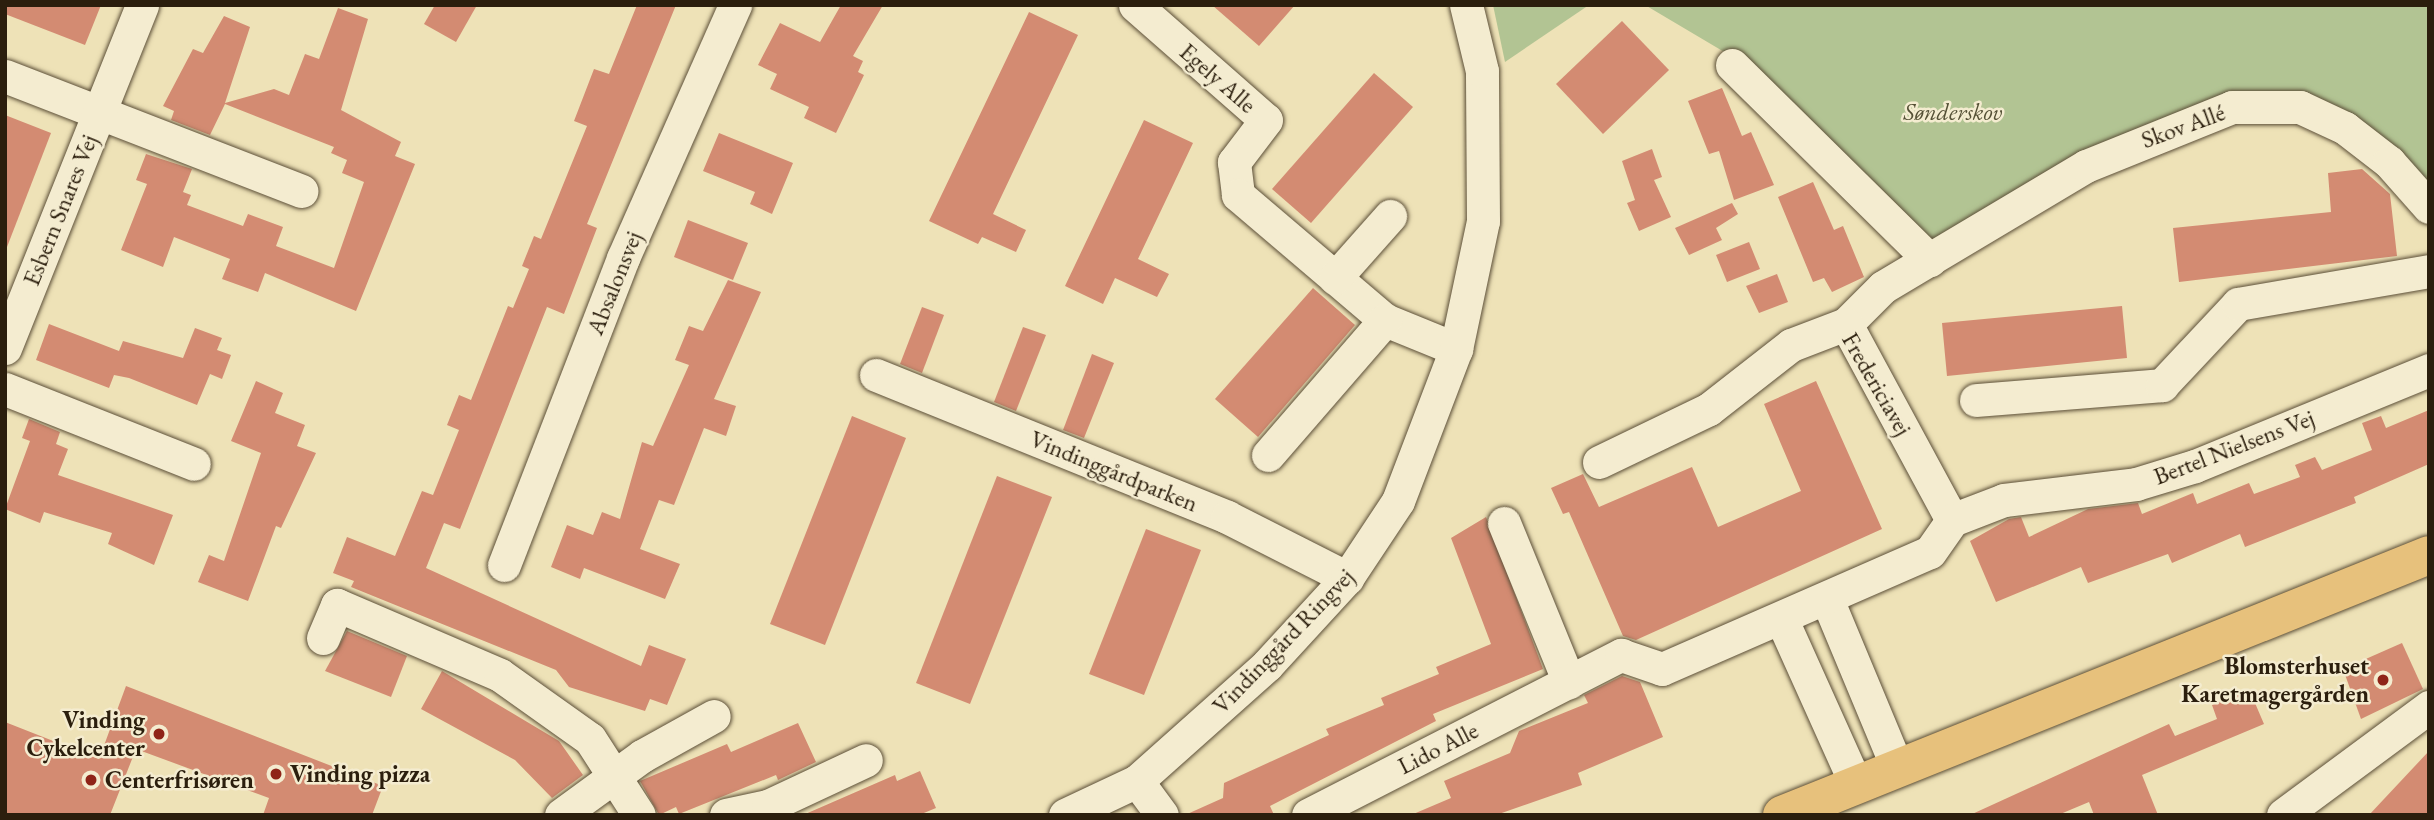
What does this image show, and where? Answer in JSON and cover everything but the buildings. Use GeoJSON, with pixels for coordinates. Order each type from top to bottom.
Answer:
{"type":"FeatureCollection","features":[{"type":"Feature","properties":{"kind":"main road"},"geometry":{"type":"LineString","coordinates":[[2335,590],[2429,532]]}},
{"type":"Feature","properties":{"kind":"main road"},"geometry":{"type":"LineString","coordinates":[[1782,815],[2335,590],[2429,555]]}},
{"type":"Feature","properties":{"kind":"street","name":"Esbern Snares Vej"},"geometry":{"type":"LineString","coordinates":[[5,348],[142,5]]}},
{"type":"Feature","properties":{"kind":"street","name":"Absalonsvej"},"geometry":{"type":"LineString","coordinates":[[504,565],[622,258],[735,5]]}},
{"type":"Feature","properties":{"kind":"street","name":"Egely Alle"},"geometry":{"type":"LineString","coordinates":[[1135,5],[1266,120],[1234,162],[1238,195],[1385,320],[1456,349]]}},
{"type":"Feature","properties":{"kind":"street","name":"Vindinggård Ringvej"},"geometry":{"type":"LineString","coordinates":[[1065,815],[1116,798],[1267,665],[1347,578],[1398,501],[1456,349],[1483,221],[1482,71],[1466,5]]}},
{"type":"Feature","properties":{"kind":"street"},"geometry":{"type":"LineString","coordinates":[[1732,65],[1930,260]]}},
{"type":"Feature","properties":{"kind":"street","name":"Esbern Snares Vej"},"geometry":{"type":"LineString","coordinates":[[5,76],[301,191]]}},
{"type":"Feature","properties":{"kind":"street","name":"Skov Allé"},"geometry":{"type":"LineString","coordinates":[[1846,324],[1883,287],[2086,166],[2232,107],[2300,107],[2345,128],[2389,162],[2429,207]]}},
{"type":"Feature","properties":{"kind":"street"},"geometry":{"type":"LineString","coordinates":[[1335,278],[1390,216]]}},
{"type":"Feature","properties":{"kind":"street"},"geometry":{"type":"LineString","coordinates":[[1976,400],[2162,384],[2238,304],[2429,271]]}},
{"type":"Feature","properties":{"kind":"street"},"geometry":{"type":"LineString","coordinates":[[1268,455],[1385,320]]}},
{"type":"Feature","properties":{"kind":"street","name":"Fredericiavej"},"geometry":{"type":"LineString","coordinates":[[1599,461],[1709,409],[1791,345],[1846,324],[1952,520]]}},
{"type":"Feature","properties":{"kind":"street","name":"Bertel Nielsens Vej"},"geometry":{"type":"LineString","coordinates":[[1952,520],[2004,500],[2136,484],[2195,466],[2429,370]]}},
{"type":"Feature","properties":{"kind":"street","name":"Vindinggårdparken"},"geometry":{"type":"LineString","coordinates":[[876,375],[1227,517],[1347,578]]}},
{"type":"Feature","properties":{"kind":"street"},"geometry":{"type":"LineString","coordinates":[[5,389],[194,464]]}},
{"type":"Feature","properties":{"kind":"street"},"geometry":{"type":"LineString","coordinates":[[1856,785],[1782,620],[1930,552],[1952,520]]}},
{"type":"Feature","properties":{"kind":"street"},"geometry":{"type":"LineString","coordinates":[[1504,523],[1569,682]]}},
{"type":"Feature","properties":{"kind":"street"},"geometry":{"type":"LineString","coordinates":[[1827,599],[1897,767]]}},
{"type":"Feature","properties":{"kind":"street"},"geometry":{"type":"LineString","coordinates":[[323,638],[337,605],[441,647],[548,705],[590,739],[639,815]]}},
{"type":"Feature","properties":{"kind":"street","name":"Lido Alle"},"geometry":{"type":"LineString","coordinates":[[1308,815],[1621,655],[1662,669],[1782,620]]}},
{"type":"Feature","properties":{"kind":"street"},"geometry":{"type":"LineString","coordinates":[[2283,815],[2428,710]]}},
{"type":"Feature","properties":{"kind":"street"},"geometry":{"type":"LineString","coordinates":[[561,815],[617,778],[642,756],[714,716]]}},
{"type":"Feature","properties":{"kind":"street"},"geometry":{"type":"LineString","coordinates":[[726,815],[750,805],[768,806],[866,760]]}},
{"type":"Feature","properties":{"kind":"street"},"geometry":{"type":"LineString","coordinates":[[1116,798],[1162,815]]}},
{"type":"Feature","properties":{"kind":"green space"},"geometry":{"type":"Polygon","coordinates":[[[1493,5],[1589,5],[1505,62],[1493,5]]]}},
{"type":"Feature","properties":{"kind":"green space","name":"Sønderskov"},"geometry":{"type":"Polygon","coordinates":[[[1645,5],[2429,5],[2429,182],[2363,125],[2213,104],[1938,245],[1758,72],[1645,5]]]}},
{"type":"Feature","properties":{"kind":"place","name":"Blomsterhuset Karetmagergården"},"geometry":{"type":"Point","coordinates":[2383,680]}},
{"type":"Feature","properties":{"kind":"place","name":"Vinding Cykelcenter"},"geometry":{"type":"Point","coordinates":[159,734]}},
{"type":"Feature","properties":{"kind":"place","name":"Vinding pizza"},"geometry":{"type":"Point","coordinates":[276,774]}},
{"type":"Feature","properties":{"kind":"place","name":"Centerfrisøren"},"geometry":{"type":"Point","coordinates":[91,780]}}]}
